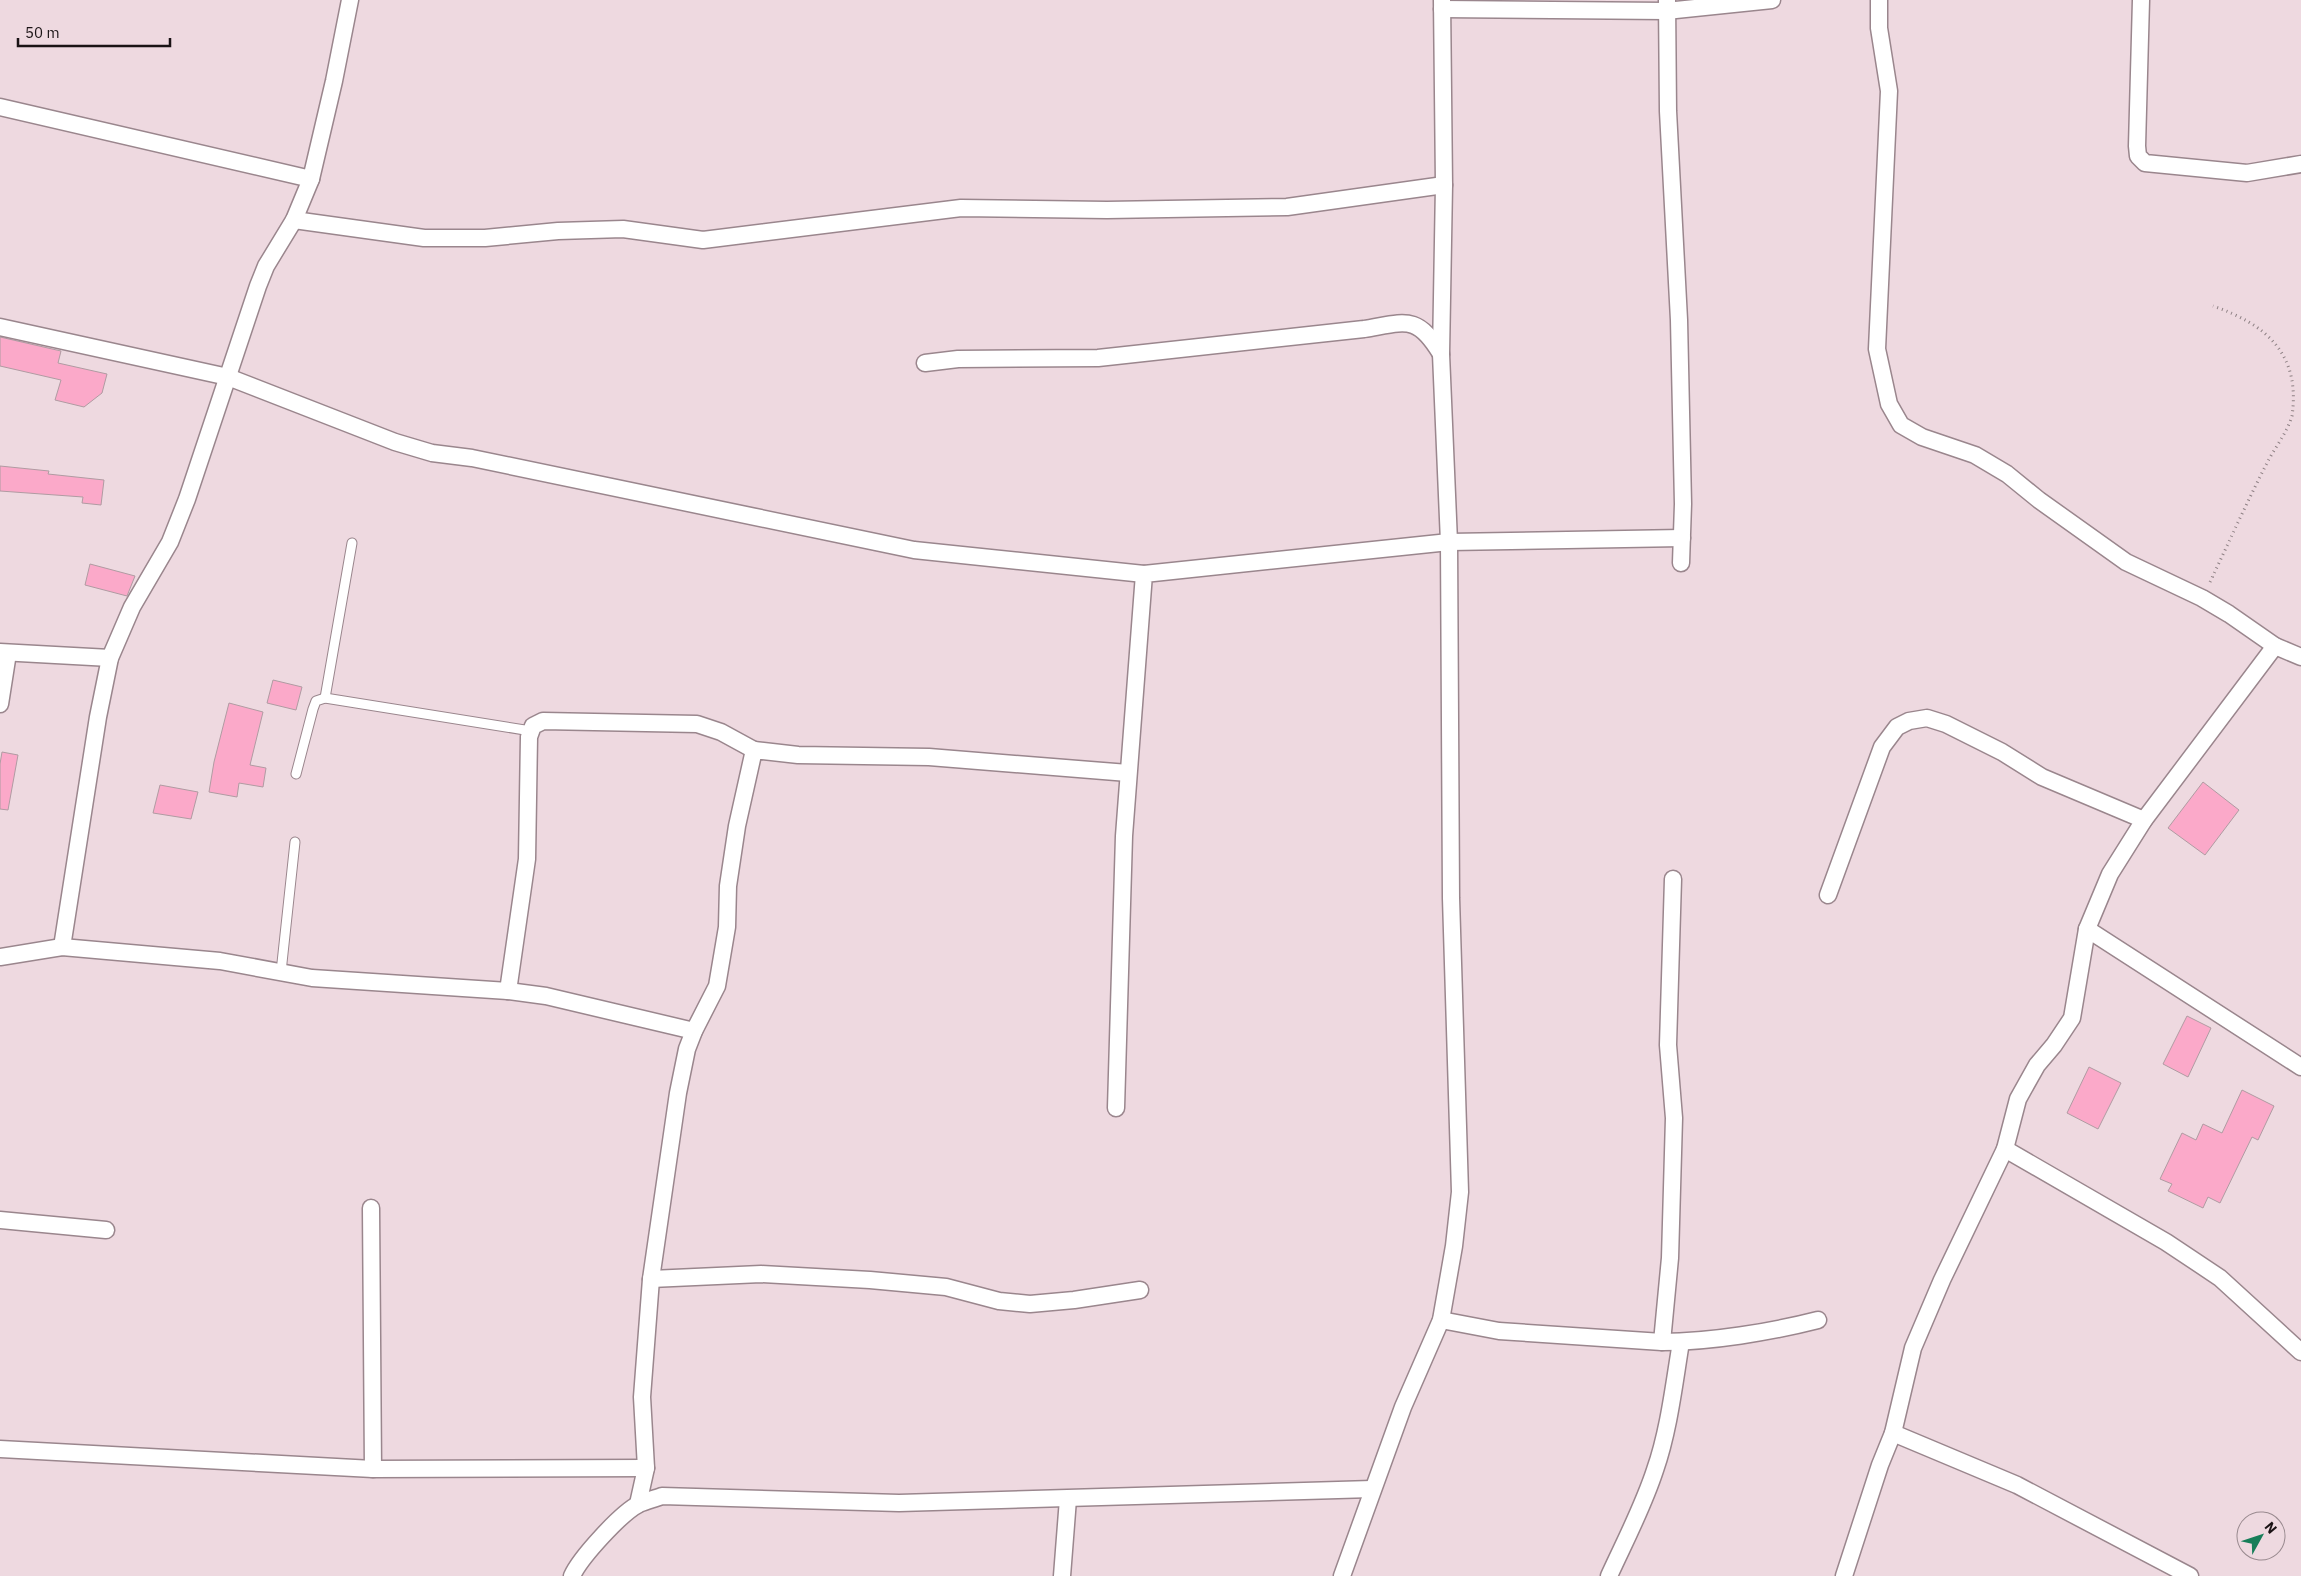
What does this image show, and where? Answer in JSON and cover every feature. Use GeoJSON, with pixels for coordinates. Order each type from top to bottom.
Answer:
{"type":"FeatureCollection","features":[{"type":"Feature","properties":{"kind":"street"},"geometry":{"type":"LineString","coordinates":[[62,947],[98,717],[110,658],[132,607],[170,542],[187,499],[266,266],[294,220],[311,179],[334,81],[350,0]]}},
{"type":"Feature","properties":{"kind":"street"},"geometry":{"type":"LineString","coordinates":[[1342,1576],[1403,1407],[1441,1320],[1454,1246],[1460,1192],[1451,898],[1449,542],[1441,354],[1444,185],[1442,4],[1667,6],[1772,0]]}},
{"type":"Feature","properties":{"kind":"street"},"geometry":{"type":"LineString","coordinates":[[1879,0],[1879,28],[1889,92],[1877,349],[1890,404],[1901,425],[1922,437],[1975,455],[1999,469],[2088,537],[2126,562],[2202,598],[2229,614],[2274,646],[2301,657]]}},
{"type":"Feature","properties":{"kind":"street"},"geometry":{"type":"LineString","coordinates":[[2141,0],[2138,156],[2145,163],[2247,173],[2301,164]]}},
{"type":"Feature","properties":{"kind":"street"},"geometry":{"type":"LineString","coordinates":[[1667,6],[1668,111],[1679,320],[1683,504],[1681,563]]}},
{"type":"Feature","properties":{"kind":"street"},"geometry":{"type":"LineString","coordinates":[[0,106],[311,179]]}},
{"type":"Feature","properties":{"kind":"street"},"geometry":{"type":"LineString","coordinates":[[294,220],[424,238],[485,238],[558,231],[623,228],[703,240],[961,208],[1107,210],[1287,207],[1444,185]]}},
{"type":"Feature","properties":{"kind":"street"},"geometry":{"type":"LineString","coordinates":[[925,363],[958,359],[1098,358],[1404,322],[1418,325],[1430,335],[1441,354]]}},
{"type":"Feature","properties":{"kind":"street"},"geometry":{"type":"LineString","coordinates":[[0,328],[228,378],[395,442],[432,453],[472,458],[914,550],[1144,574],[1449,542],[1682,538]]}},
{"type":"Feature","properties":{"kind":"street"},"geometry":{"type":"LineString","coordinates":[[1116,1108],[1128,772],[1144,574]]}},
{"type":"Feature","properties":{"kind":"street"},"geometry":{"type":"LineString","coordinates":[[1844,1576],[1880,1465],[1893,1433],[1913,1348],[1942,1280],[2005,1149],[2018,1100],[2037,1065],[2054,1046],[2072,1018],[2087,929],[2110,874],[2144,820],[2274,646]]}},
{"type":"Feature","properties":{"kind":"street"},"geometry":{"type":"LineString","coordinates":[[0,704],[4,653],[110,658]]}},
{"type":"Feature","properties":{"kind":"street"},"geometry":{"type":"LineString","coordinates":[[1828,895],[1882,746],[1897,727],[1909,721],[1927,718],[1946,724],[2002,752],[2042,776],[2144,820]]}},
{"type":"Feature","properties":{"kind":"street"},"geometry":{"type":"LineString","coordinates":[[508,991],[527,867],[531,731],[533,726],[543,721],[697,724],[721,732],[754,750],[798,755],[929,757],[1128,772]]}},
{"type":"Feature","properties":{"kind":"street"},"geometry":{"type":"LineString","coordinates":[[638,1504],[646,1468],[642,1397],[651,1279],[678,1093],[694,1031],[717,986],[727,927],[728,886],[737,826],[754,750]]}},
{"type":"Feature","properties":{"kind":"street"},"geometry":{"type":"LineString","coordinates":[[1662,1342],[1670,1258],[1674,1118],[1668,1045],[1673,879]]}},
{"type":"Feature","properties":{"kind":"street"},"geometry":{"type":"LineString","coordinates":[[2087,929],[2301,1067]]}},
{"type":"Feature","properties":{"kind":"street"},"geometry":{"type":"LineString","coordinates":[[0,958],[62,947],[220,961],[312,978],[508,991],[546,996],[694,1031]]}},
{"type":"Feature","properties":{"kind":"street"},"geometry":{"type":"LineString","coordinates":[[2005,1149],[2166,1242],[2220,1278],[2301,1352]]}},
{"type":"Feature","properties":{"kind":"street"},"geometry":{"type":"LineString","coordinates":[[371,1208],[373,1469]]}},
{"type":"Feature","properties":{"kind":"street"},"geometry":{"type":"LineString","coordinates":[[0,1220],[106,1230]]}},
{"type":"Feature","properties":{"kind":"street"},"geometry":{"type":"LineString","coordinates":[[651,1279],[760,1274],[870,1280],[946,1287],[999,1301],[1030,1304],[1074,1300],[1140,1290]]}},
{"type":"Feature","properties":{"kind":"street"},"geometry":{"type":"LineString","coordinates":[[1441,1320],[1499,1330],[1662,1342],[1681,1342],[1779,1329],[1818,1320]]}},
{"type":"Feature","properties":{"kind":"street"},"geometry":{"type":"LineString","coordinates":[[1609,1576],[1633,1526],[1656,1469],[1672,1397],[1681,1342]]}},
{"type":"Feature","properties":{"kind":"street"},"geometry":{"type":"LineString","coordinates":[[1893,1433],[2017,1484],[2190,1576]]}},
{"type":"Feature","properties":{"kind":"street"},"geometry":{"type":"LineString","coordinates":[[0,1449],[373,1469],[646,1468]]}},
{"type":"Feature","properties":{"kind":"street"},"geometry":{"type":"LineString","coordinates":[[572,1576],[600,1539],[620,1518],[638,1504],[662,1496],[899,1502],[1068,1499],[1372,1489]]}},
{"type":"Feature","properties":{"kind":"street"},"geometry":{"type":"LineString","coordinates":[[1062,1576],[1068,1499]]}},
{"type":"Feature","properties":{"kind":"lane"},"geometry":{"type":"LineString","coordinates":[[325,698],[352,543]]}},
{"type":"Feature","properties":{"kind":"lane"},"geometry":{"type":"LineString","coordinates":[[296,774],[316,701],[325,698],[531,731]]}},
{"type":"Feature","properties":{"kind":"lane"},"geometry":{"type":"LineString","coordinates":[[282,972],[295,842]]}},
{"type":"Feature","properties":{"kind":"path"},"geometry":{"type":"LineString","coordinates":[[2213,306],[2238,315],[2263,328],[2287,352]]}},
{"type":"Feature","properties":{"kind":"path"},"geometry":{"type":"LineString","coordinates":[[2202,598],[2268,461],[2292,416],[2297,393]]}},
{"type":"Feature","properties":{"kind":"building"},"geometry":{"type":"Polygon","coordinates":[[[0,337],[61,351],[58,363],[107,374],[102,393],[84,407],[55,400],[61,380],[0,366],[0,337]]]}},
{"type":"Feature","properties":{"kind":"building"},"geometry":{"type":"Polygon","coordinates":[[[0,466],[49,471],[48,474],[104,480],[101,505],[82,503],[83,497],[0,491],[0,466]]]}},
{"type":"Feature","properties":{"kind":"building"},"geometry":{"type":"Polygon","coordinates":[[[90,564],[135,576],[127,596],[85,585],[90,564]]]}},
{"type":"Feature","properties":{"kind":"building"},"geometry":{"type":"Polygon","coordinates":[[[273,680],[302,687],[296,710],[267,703],[273,680]]]}},
{"type":"Feature","properties":{"kind":"building"},"geometry":{"type":"Polygon","coordinates":[[[229,703],[263,712],[250,765],[266,768],[263,787],[239,783],[237,797],[209,792],[214,762],[229,703]]]}},
{"type":"Feature","properties":{"kind":"building"},"geometry":{"type":"Polygon","coordinates":[[[2,752],[18,755],[8,810],[0,809],[0,764],[2,752]]]}},
{"type":"Feature","properties":{"kind":"building"},"geometry":{"type":"Polygon","coordinates":[[[2203,782],[2239,810],[2205,855],[2168,828],[2203,782]]]}},
{"type":"Feature","properties":{"kind":"building"},"geometry":{"type":"Polygon","coordinates":[[[160,785],[198,792],[191,819],[153,813],[160,785]]]}},
{"type":"Feature","properties":{"kind":"building"},"geometry":{"type":"Polygon","coordinates":[[[2187,1016],[2211,1028],[2188,1077],[2163,1064],[2187,1016]]]}},
{"type":"Feature","properties":{"kind":"building"},"geometry":{"type":"Polygon","coordinates":[[[2089,1067],[2121,1083],[2098,1129],[2067,1113],[2089,1067]]]}},
{"type":"Feature","properties":{"kind":"building"},"geometry":{"type":"Polygon","coordinates":[[[2242,1090],[2274,1106],[2258,1140],[2252,1137],[2220,1203],[2208,1197],[2203,1208],[2168,1191],[2172,1184],[2160,1179],[2182,1133],[2196,1140],[2203,1124],[2222,1133],[2242,1090]]]}}]}
